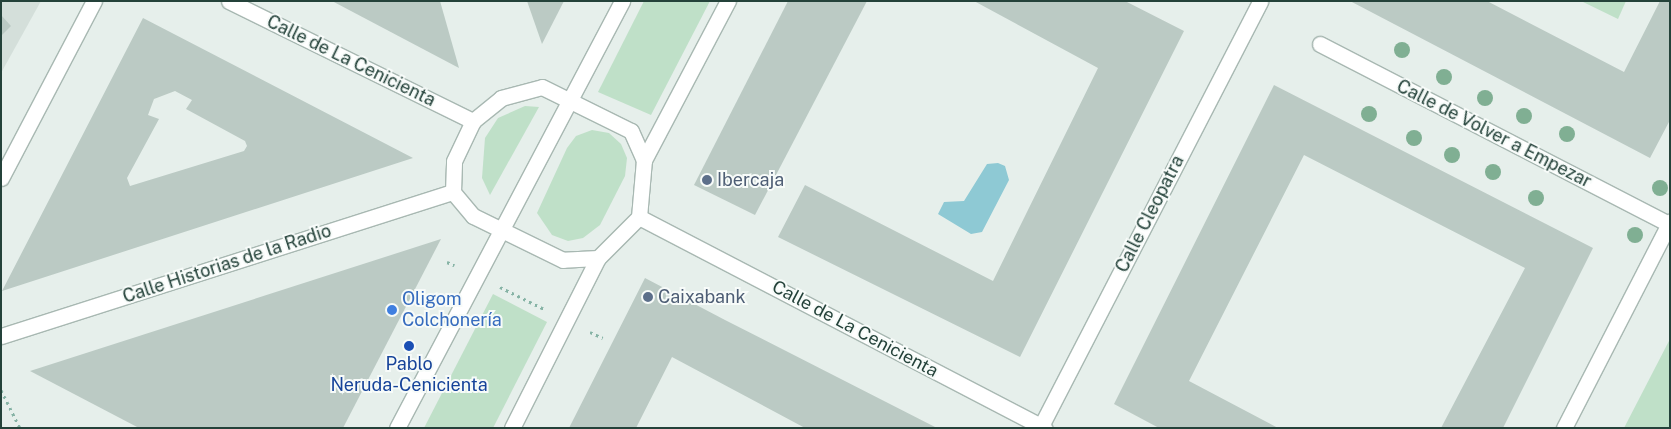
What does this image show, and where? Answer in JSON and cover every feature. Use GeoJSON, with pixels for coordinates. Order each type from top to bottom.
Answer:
{"type":"FeatureCollection","features":[{"type":"Feature","properties":{"kind":"street"},"geometry":{"type":"LineString","coordinates":[[1,178],[94,1]]}},
{"type":"Feature","properties":{"kind":"street","name":"Calle de La Cenicienta"},"geometry":{"type":"LineString","coordinates":[[229,1],[473,121]]}},
{"type":"Feature","properties":{"kind":"street"},"geometry":{"type":"LineString","coordinates":[[397,428],[572,102],[622,1]]}},
{"type":"Feature","properties":{"kind":"street"},"geometry":{"type":"LineString","coordinates":[[512,428],[598,258],[639,216],[644,160],[728,1]]}},
{"type":"Feature","properties":{"kind":"street","name":"Calle Cleopatra"},"geometry":{"type":"LineString","coordinates":[[1042,427],[1260,1]]}},
{"type":"Feature","properties":{"kind":"street","name":"Calle de Volver a Empezar"},"geometry":{"type":"LineString","coordinates":[[1320,44],[1669,223]]}},
{"type":"Feature","properties":{"kind":"street"},"geometry":{"type":"LineString","coordinates":[[598,258],[564,260],[473,216],[453,192],[454,161],[473,121],[501,98],[542,87],[631,131],[644,160]]}},
{"type":"Feature","properties":{"kind":"street","name":"Calle Historias de la Radio"},"geometry":{"type":"LineString","coordinates":[[1,336],[453,192]]}},
{"type":"Feature","properties":{"kind":"street","name":"Calle de La Cenicienta"},"geometry":{"type":"LineString","coordinates":[[639,216],[1042,427]]}},
{"type":"Feature","properties":{"kind":"street"},"geometry":{"type":"LineString","coordinates":[[1564,428],[1669,223]]}},
{"type":"Feature","properties":{"kind":"path"},"geometry":{"type":"LineString","coordinates":[[492,284],[553,314]]}},
{"type":"Feature","properties":{"kind":"path"},"geometry":{"type":"LineString","coordinates":[[580,327],[603,338]]}},
{"type":"Feature","properties":{"kind":"path"},"geometry":{"type":"LineString","coordinates":[[1,390],[20,428]]}},
{"type":"Feature","properties":{"kind":"shaded area"},"geometry":{"type":"Polygon","coordinates":[[[1,1],[41,1],[1,73],[1,1]]]}},
{"type":"Feature","properties":{"kind":"green space"},"geometry":{"type":"Polygon","coordinates":[[[644,1],[710,1],[651,115],[598,92],[644,1]]]}},
{"type":"Feature","properties":{"kind":"green space"},"geometry":{"type":"Polygon","coordinates":[[[1581,1],[1626,1],[1618,19],[1581,1]]]}},
{"type":"Feature","properties":{"kind":"green space"},"geometry":{"type":"Polygon","coordinates":[[[525,106],[539,107],[490,195],[482,178],[485,138],[498,118],[525,106]]]}},
{"type":"Feature","properties":{"kind":"green space"},"geometry":{"type":"Polygon","coordinates":[[[592,130],[609,133],[621,144],[627,158],[625,176],[600,225],[583,238],[568,241],[552,235],[537,213],[567,148],[576,136],[592,130]]]}},
{"type":"Feature","properties":{"kind":"green space"},"geometry":{"type":"Polygon","coordinates":[[[493,294],[547,322],[493,428],[424,428],[493,294]]]}},
{"type":"Feature","properties":{"kind":"green space"},"geometry":{"type":"Polygon","coordinates":[[[1670,339],[1670,428],[1624,428],[1670,339]]]}},
{"type":"Feature","properties":{"kind":"water"},"geometry":{"type":"Polygon","coordinates":[[[998,163],[1005,166],[1009,180],[982,232],[971,234],[938,214],[944,202],[964,201],[987,164],[998,163]]]}},
{"type":"Feature","properties":{"kind":"building"},"geometry":{"type":"Polygon","coordinates":[[[332,1],[440,1],[459,68],[332,1]]]}},
{"type":"Feature","properties":{"kind":"building"},"geometry":{"type":"Polygon","coordinates":[[[527,1],[564,1],[542,44],[527,1]]]}},
{"type":"Feature","properties":{"kind":"building"},"geometry":{"type":"Polygon","coordinates":[[[788,1],[867,1],[755,215],[694,185],[788,1]]]}},
{"type":"Feature","properties":{"kind":"building"},"geometry":{"type":"Polygon","coordinates":[[[974,1],[1125,1],[1184,31],[1020,357],[778,237],[805,185],[993,281],[1098,68],[974,1]]]}},
{"type":"Feature","properties":{"kind":"building"},"geometry":{"type":"Polygon","coordinates":[[[1350,1],[1487,1],[1624,72],[1660,1],[1670,1],[1670,120],[1650,158],[1350,1]]]}},
{"type":"Feature","properties":{"kind":"building"},"geometry":{"type":"Polygon","coordinates":[[[1,15],[11,26],[1,36],[1,15]]]}},
{"type":"Feature","properties":{"kind":"building"},"geometry":{"type":"Polygon","coordinates":[[[143,18],[413,158],[2,291],[143,18]],[[175,91],[154,99],[148,115],[159,119],[127,178],[130,186],[244,151],[247,146],[245,141],[186,109],[192,100],[175,91]]]}},
{"type":"Feature","properties":{"kind":"building"},"geometry":{"type":"Polygon","coordinates":[[[1274,85],[1593,248],[1503,428],[1441,428],[1525,268],[1304,155],[1189,381],[1278,428],[1159,428],[1114,404],[1274,85]]]}},
{"type":"Feature","properties":{"kind":"building"},"geometry":{"type":"Polygon","coordinates":[[[441,239],[343,428],[139,428],[30,371],[441,239]]]}},
{"type":"Feature","properties":{"kind":"building"},"geometry":{"type":"Polygon","coordinates":[[[645,278],[937,428],[805,428],[672,357],[636,428],[569,428],[645,278]]]}},
{"type":"Feature","properties":{"kind":"place","name":"Ibercaja"},"geometry":{"type":"Point","coordinates":[707,180]}},
{"type":"Feature","properties":{"kind":"place","name":"Caixabank"},"geometry":{"type":"Point","coordinates":[648,297]}},
{"type":"Feature","properties":{"kind":"place","name":"Oligom Colchonería"},"geometry":{"type":"Point","coordinates":[392,310]}},
{"type":"Feature","properties":{"kind":"place","name":"Pablo Neruda-Cenicienta"},"geometry":{"type":"Point","coordinates":[409,346]}}]}
